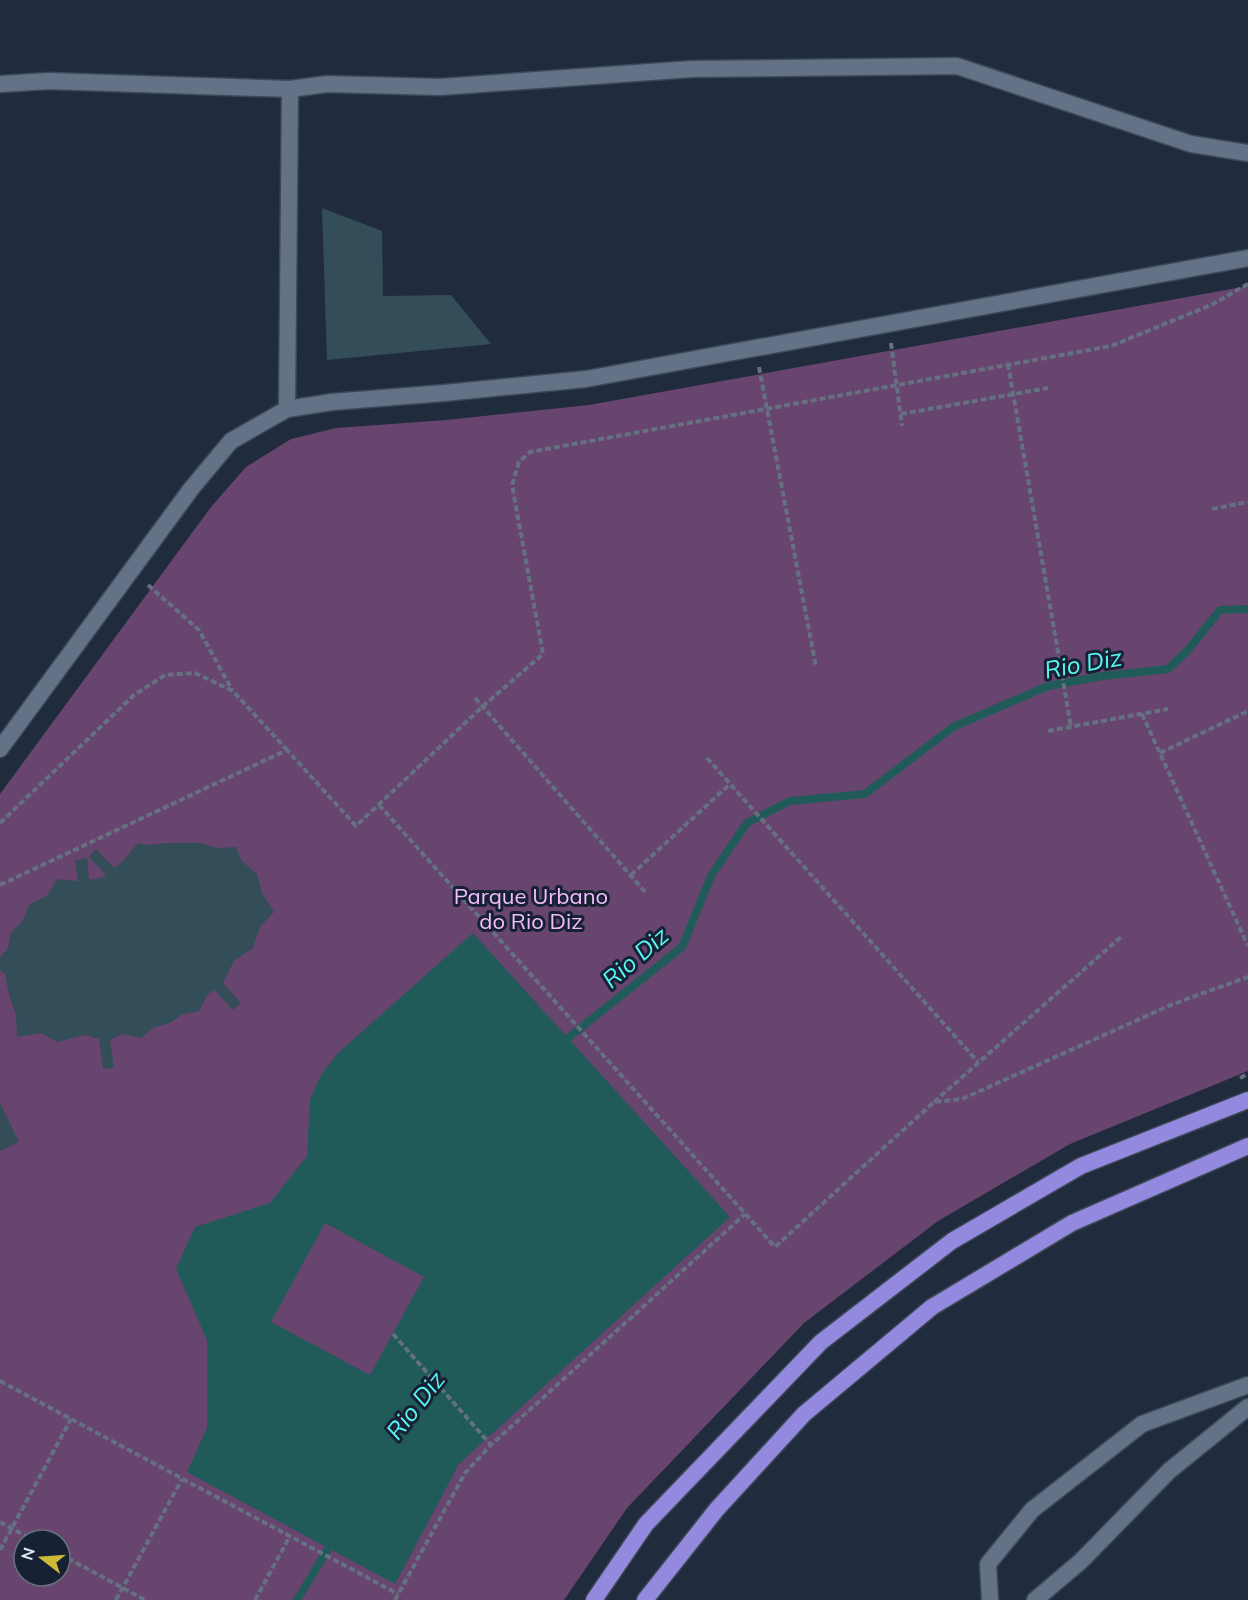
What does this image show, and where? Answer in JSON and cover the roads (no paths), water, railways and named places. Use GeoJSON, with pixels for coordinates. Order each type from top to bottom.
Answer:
{"type":"FeatureCollection","features":[{"type":"Feature","properties":{"kind":"highway"},"geometry":{"type":"LineString","coordinates":[[594,1600],[646,1524],[821,1342],[943,1248],[1081,1166],[1248,1100]]}},
{"type":"Feature","properties":{"kind":"highway"},"geometry":{"type":"LineString","coordinates":[[645,1600],[717,1509],[804,1414],[932,1307],[1071,1223],[1248,1146]]}},
{"type":"Feature","properties":{"kind":"street"},"geometry":{"type":"LineString","coordinates":[[0,84],[49,81],[290,89],[327,84],[440,87],[692,69],[957,66],[1191,144],[1248,153]]}},
{"type":"Feature","properties":{"kind":"street"},"geometry":{"type":"LineString","coordinates":[[286,409],[290,89]]}},
{"type":"Feature","properties":{"kind":"street"},"geometry":{"type":"LineString","coordinates":[[0,749],[191,489],[231,441],[286,409],[332,402],[586,379],[1248,258]]}},
{"type":"Feature","properties":{"kind":"street"},"geometry":{"type":"LineString","coordinates":[[990,1600],[988,1564],[1032,1510],[1142,1424],[1248,1385]]}},
{"type":"Feature","properties":{"kind":"street"},"geometry":{"type":"LineString","coordinates":[[1035,1600],[1081,1560],[1169,1472],[1248,1407]]}},
{"type":"Feature","properties":{"kind":"water"},"geometry":{"type":"Polygon","coordinates":[[[473,933],[730,1217],[459,1464],[395,1584],[187,1472],[207,1428],[207,1340],[176,1269],[195,1227],[270,1203],[307,1156],[310,1099],[321,1075],[337,1054],[473,933]],[[325,1223],[271,1322],[370,1375],[424,1277],[325,1223]]]}},
{"type":"Feature","properties":{"kind":"waterway","name":"Rio Diz"},"geometry":{"type":"LineString","coordinates":[[563,1048],[568,1038],[682,947],[712,874],[747,823],[790,801],[865,794],[953,727],[1048,686],[1103,676],[1168,669],[1188,650],[1220,610],[1248,609]]}},
{"type":"Feature","properties":{"kind":"waterway","name":"Rio Diz"},"geometry":{"type":"LineString","coordinates":[[297,1600],[334,1539]]}},
{"type":"Feature","properties":{"kind":"park label","name":"Parque Urbano do Rio Diz"},"geometry":{"type":"Point","coordinates":[531,908]}}]}
